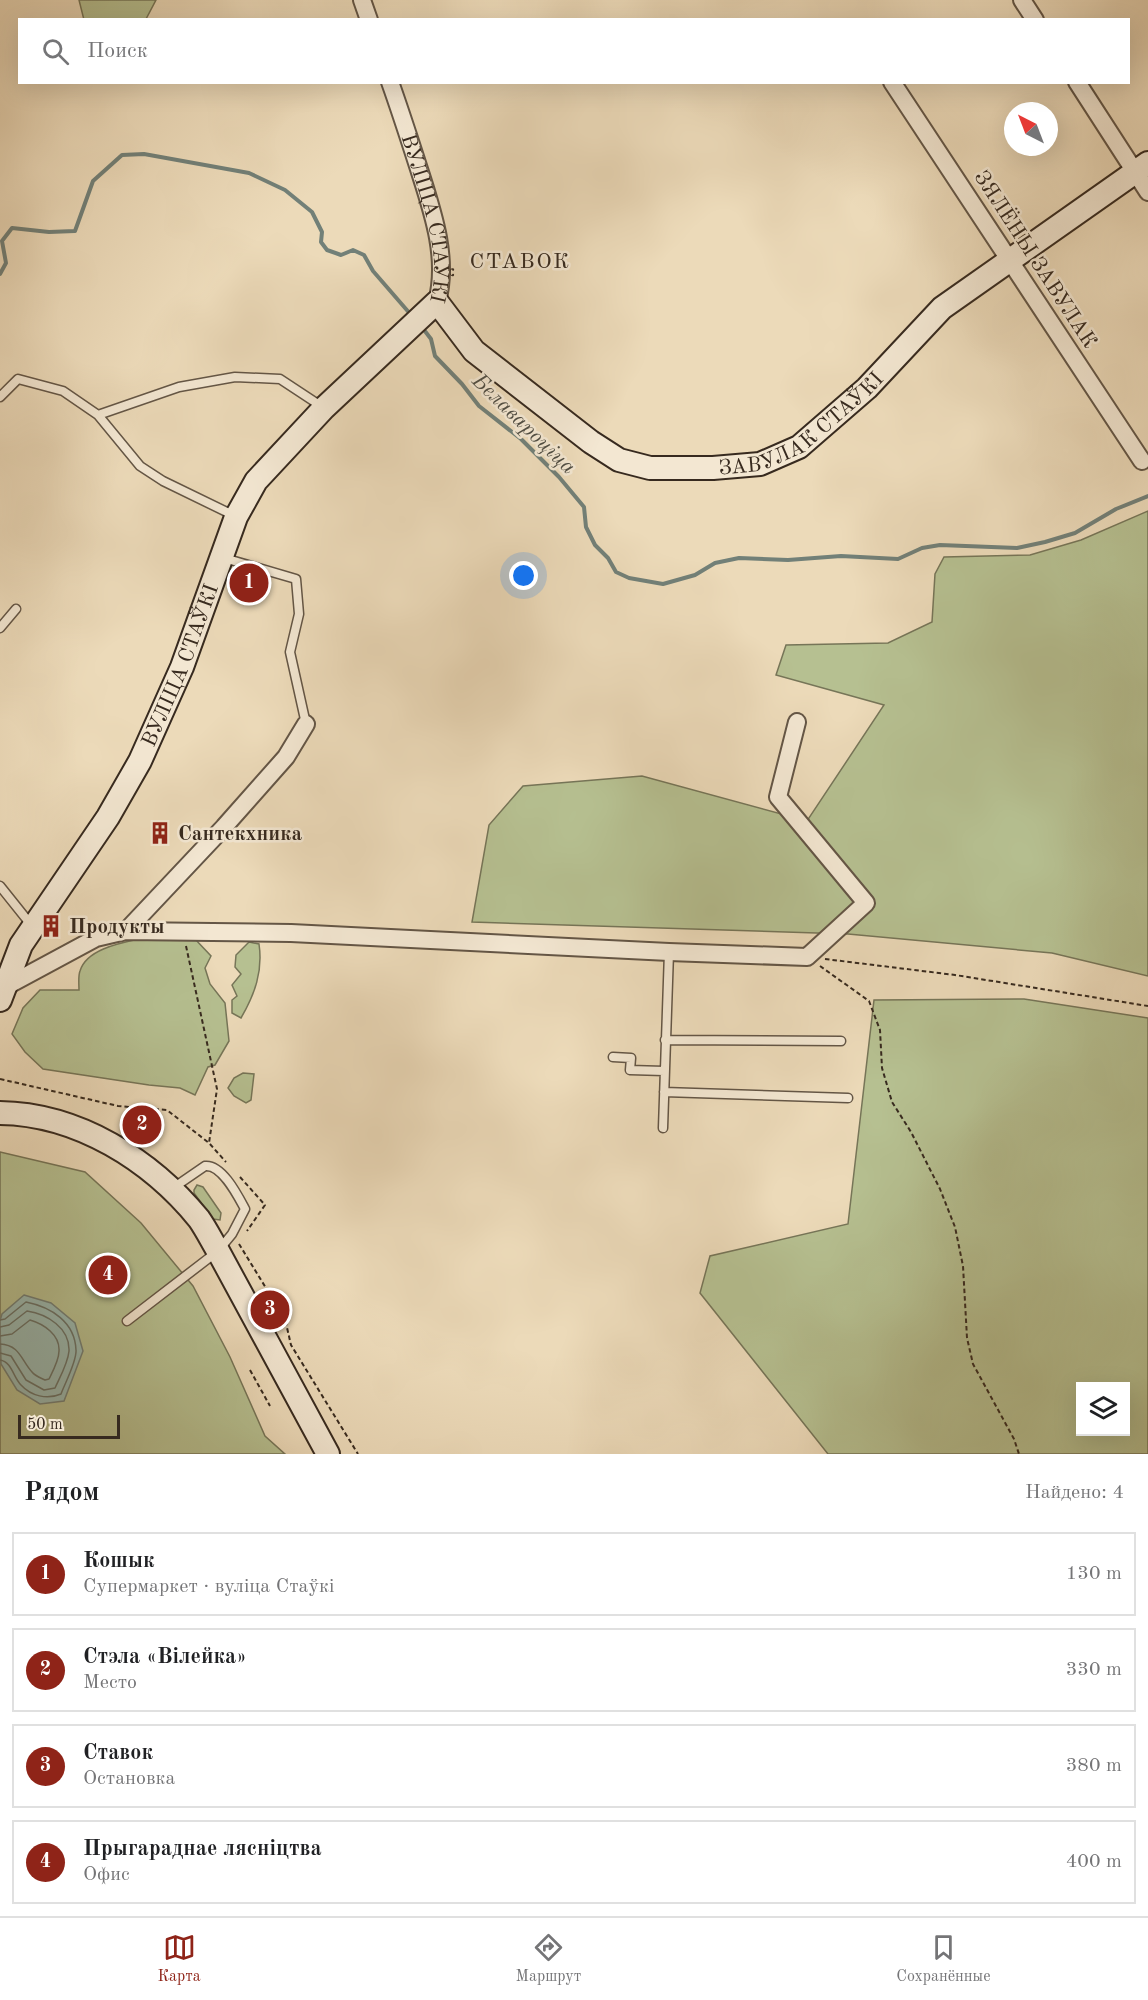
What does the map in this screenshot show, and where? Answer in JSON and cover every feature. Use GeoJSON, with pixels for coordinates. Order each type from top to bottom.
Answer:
{"type":"FeatureCollection","features":[{"type":"Feature","properties":{"kind":"street"},"geometry":{"type":"LineString","coordinates":[[362,0],[368,18]]}},
{"type":"Feature","properties":{"kind":"street"},"geometry":{"type":"LineString","coordinates":[[1022,0],[1034,18]]}},
{"type":"Feature","properties":{"kind":"street","name":"ВУЛІЦА СТАЎКІ"},"geometry":{"type":"LineString","coordinates":[[3,993],[21,945],[108,817],[140,761],[182,667],[236,517],[256,481],[324,408],[433,305],[441,287],[441,260],[431,207],[391,84]]}},
{"type":"Feature","properties":{"kind":"street","name":"ЗЯЛЁНЫ ЗАВУЛАК"},"geometry":{"type":"LineString","coordinates":[[893,84],[1142,461]]}},
{"type":"Feature","properties":{"kind":"street"},"geometry":{"type":"LineString","coordinates":[[1079,84],[1142,167],[1148,192]]}},
{"type":"Feature","properties":{"kind":"street","name":"ЗАВУЛАК СТАЎКІ"},"geometry":{"type":"LineString","coordinates":[[433,305],[474,351],[591,442],[619,460],[650,468],[713,468],[760,464],[799,447],[867,388],[942,308],[1142,167]]}},
{"type":"Feature","properties":{"kind":"street"},"geometry":{"type":"LineString","coordinates":[[797,722],[778,797],[866,903],[807,957]]}},
{"type":"Feature","properties":{"kind":"street"},"geometry":{"type":"LineString","coordinates":[[126,931],[286,757],[306,724]]}},
{"type":"Feature","properties":{"kind":"street","name":"ВУЛІЦА СТАЎКІ"},"geometry":{"type":"LineString","coordinates":[[3,993],[96,938],[126,931],[291,933],[807,957]]}},
{"type":"Feature","properties":{"kind":"street"},"geometry":{"type":"LineString","coordinates":[[0,1113],[44,1118],[94,1137],[141,1162],[171,1189],[200,1220],[328,1454]]}},
{"type":"Feature","properties":{"kind":"lane"},"geometry":{"type":"LineString","coordinates":[[98,416],[179,387],[235,377],[280,379],[324,408]]}},
{"type":"Feature","properties":{"kind":"lane"},"geometry":{"type":"LineString","coordinates":[[0,397],[18,379],[63,391],[98,416],[140,466],[163,481],[236,517]]}},
{"type":"Feature","properties":{"kind":"lane"},"geometry":{"type":"LineString","coordinates":[[221,557],[296,579],[299,614],[290,652],[306,724]]}},
{"type":"Feature","properties":{"kind":"lane"},"geometry":{"type":"LineString","coordinates":[[0,628],[16,609]]}},
{"type":"Feature","properties":{"kind":"lane"},"geometry":{"type":"LineString","coordinates":[[0,886],[32,927]]}},
{"type":"Feature","properties":{"kind":"lane"},"geometry":{"type":"LineString","coordinates":[[663,1128],[669,952]]}},
{"type":"Feature","properties":{"kind":"lane"},"geometry":{"type":"LineString","coordinates":[[665,1040],[841,1041]]}},
{"type":"Feature","properties":{"kind":"lane"},"geometry":{"type":"LineString","coordinates":[[613,1057],[631,1058],[630,1070],[664,1071]]}},
{"type":"Feature","properties":{"kind":"lane"},"geometry":{"type":"LineString","coordinates":[[664,1092],[848,1098]]}},
{"type":"Feature","properties":{"kind":"lane"},"geometry":{"type":"LineString","coordinates":[[127,1322],[218,1251],[237,1227],[245,1209],[218,1169],[211,1165],[205,1166],[171,1189]]}},
{"type":"Feature","properties":{"kind":"path"},"geometry":{"type":"LineString","coordinates":[[183,932],[218,1089],[209,1143]]}},
{"type":"Feature","properties":{"kind":"path"},"geometry":{"type":"LineString","coordinates":[[807,957],[955,975],[1148,1006]]}},
{"type":"Feature","properties":{"kind":"path"},"geometry":{"type":"LineString","coordinates":[[807,957],[869,1001],[880,1030],[882,1068],[892,1102],[911,1132],[940,1188],[955,1227],[963,1266],[967,1338],[973,1364],[1014,1439],[1019,1454]]}},
{"type":"Feature","properties":{"kind":"path"},"geometry":{"type":"LineString","coordinates":[[0,1079],[118,1106],[166,1110],[209,1143],[225,1161]]}},
{"type":"Feature","properties":{"kind":"path"},"geometry":{"type":"LineString","coordinates":[[233,1170],[265,1205],[245,1233]]}},
{"type":"Feature","properties":{"kind":"path"},"geometry":{"type":"LineString","coordinates":[[237,1227],[238,1243],[285,1319],[291,1345],[358,1454]]}},
{"type":"Feature","properties":{"kind":"path"},"geometry":{"type":"LineString","coordinates":[[250,1370],[270,1406]]}},
{"type":"Feature","properties":{"kind":"green space"},"geometry":{"type":"Polygon","coordinates":[[[79,0],[156,0],[147,18],[84,18],[79,0]]]}},
{"type":"Feature","properties":{"kind":"green space"},"geometry":{"type":"Polygon","coordinates":[[[1148,511],[1148,976],[1052,953],[848,934],[472,922],[489,825],[523,786],[642,776],[807,821],[884,705],[776,675],[786,645],[888,643],[932,622],[935,574],[944,557],[1030,555],[1081,540],[1148,511]]]}},
{"type":"Feature","properties":{"kind":"green space"},"geometry":{"type":"Polygon","coordinates":[[[148,937],[194,938],[211,956],[205,968],[210,984],[225,1003],[229,1041],[215,1065],[208,1067],[195,1095],[180,1088],[43,1069],[25,1052],[12,1034],[23,1008],[40,990],[79,990],[80,971],[84,963],[99,951],[148,937]]]}},
{"type":"Feature","properties":{"kind":"green space"},"geometry":{"type":"Polygon","coordinates":[[[249,942],[259,944],[260,964],[254,991],[241,1018],[232,1013],[232,1000],[237,996],[232,985],[241,974],[235,967],[236,955],[249,942]]]}},
{"type":"Feature","properties":{"kind":"green space"},"geometry":{"type":"Polygon","coordinates":[[[1024,999],[1148,1018],[1148,1454],[828,1454],[700,1293],[710,1256],[848,1224],[874,1000],[1024,999]]]}},
{"type":"Feature","properties":{"kind":"green space"},"geometry":{"type":"Polygon","coordinates":[[[243,1073],[254,1074],[251,1100],[246,1103],[234,1096],[228,1088],[234,1078],[243,1073]]]}},
{"type":"Feature","properties":{"kind":"green space"},"geometry":{"type":"Polygon","coordinates":[[[0,1152],[85,1172],[141,1223],[193,1286],[230,1357],[265,1436],[285,1454],[0,1454],[0,1152]]]}},
{"type":"Feature","properties":{"kind":"green space"},"geometry":{"type":"Polygon","coordinates":[[[197,1185],[203,1187],[221,1213],[220,1220],[213,1219],[194,1193],[197,1185]]]}},
{"type":"Feature","properties":{"kind":"water"},"geometry":{"type":"Polygon","coordinates":[[[24,1295],[51,1303],[75,1323],[83,1351],[64,1401],[40,1404],[17,1390],[1,1364],[0,1321],[2,1314],[24,1295]]]}},
{"type":"Feature","properties":{"kind":"waterway","name":"Белавароціца"},"geometry":{"type":"LineString","coordinates":[[0,274],[6,263],[2,241],[12,228],[49,232],[75,231],[93,181],[122,155],[144,154],[249,173],[285,190],[312,212],[322,232],[321,242],[327,250],[341,255],[353,250],[364,255],[373,271],[412,316]]}},
{"type":"Feature","properties":{"kind":"waterway","name":"Белавароціца"},"geometry":{"type":"LineString","coordinates":[[421,326],[431,339],[435,356],[479,406],[521,439],[559,477],[584,507],[586,527],[595,545],[608,558],[616,572],[629,578],[663,584],[695,575],[715,563],[739,558],[788,560],[841,556],[898,559],[922,548],[940,545],[1017,548],[1075,533],[1116,509],[1148,496]]}},
{"type":"Feature","properties":{"kind":"place","name":"Кошык"},"geometry":{"type":"Point","coordinates":[249,583]}},
{"type":"Feature","properties":{"kind":"place","name":"Сантекхника"},"geometry":{"type":"Point","coordinates":[160,833]}},
{"type":"Feature","properties":{"kind":"place","name":"Продукты"},"geometry":{"type":"Point","coordinates":[51,926]}},
{"type":"Feature","properties":{"kind":"place","name":"Стэла «Вілейка»"},"geometry":{"type":"Point","coordinates":[142,1125]}},
{"type":"Feature","properties":{"kind":"place","name":"Прыгараднае лясніцтва"},"geometry":{"type":"Point","coordinates":[108,1275]}},
{"type":"Feature","properties":{"kind":"place","name":"Ставок"},"geometry":{"type":"Point","coordinates":[270,1310]}},
{"type":"Feature","properties":{"kind":"district","name":"СТАВОК"},"geometry":{"type":"Point","coordinates":[520,260]}}]}
